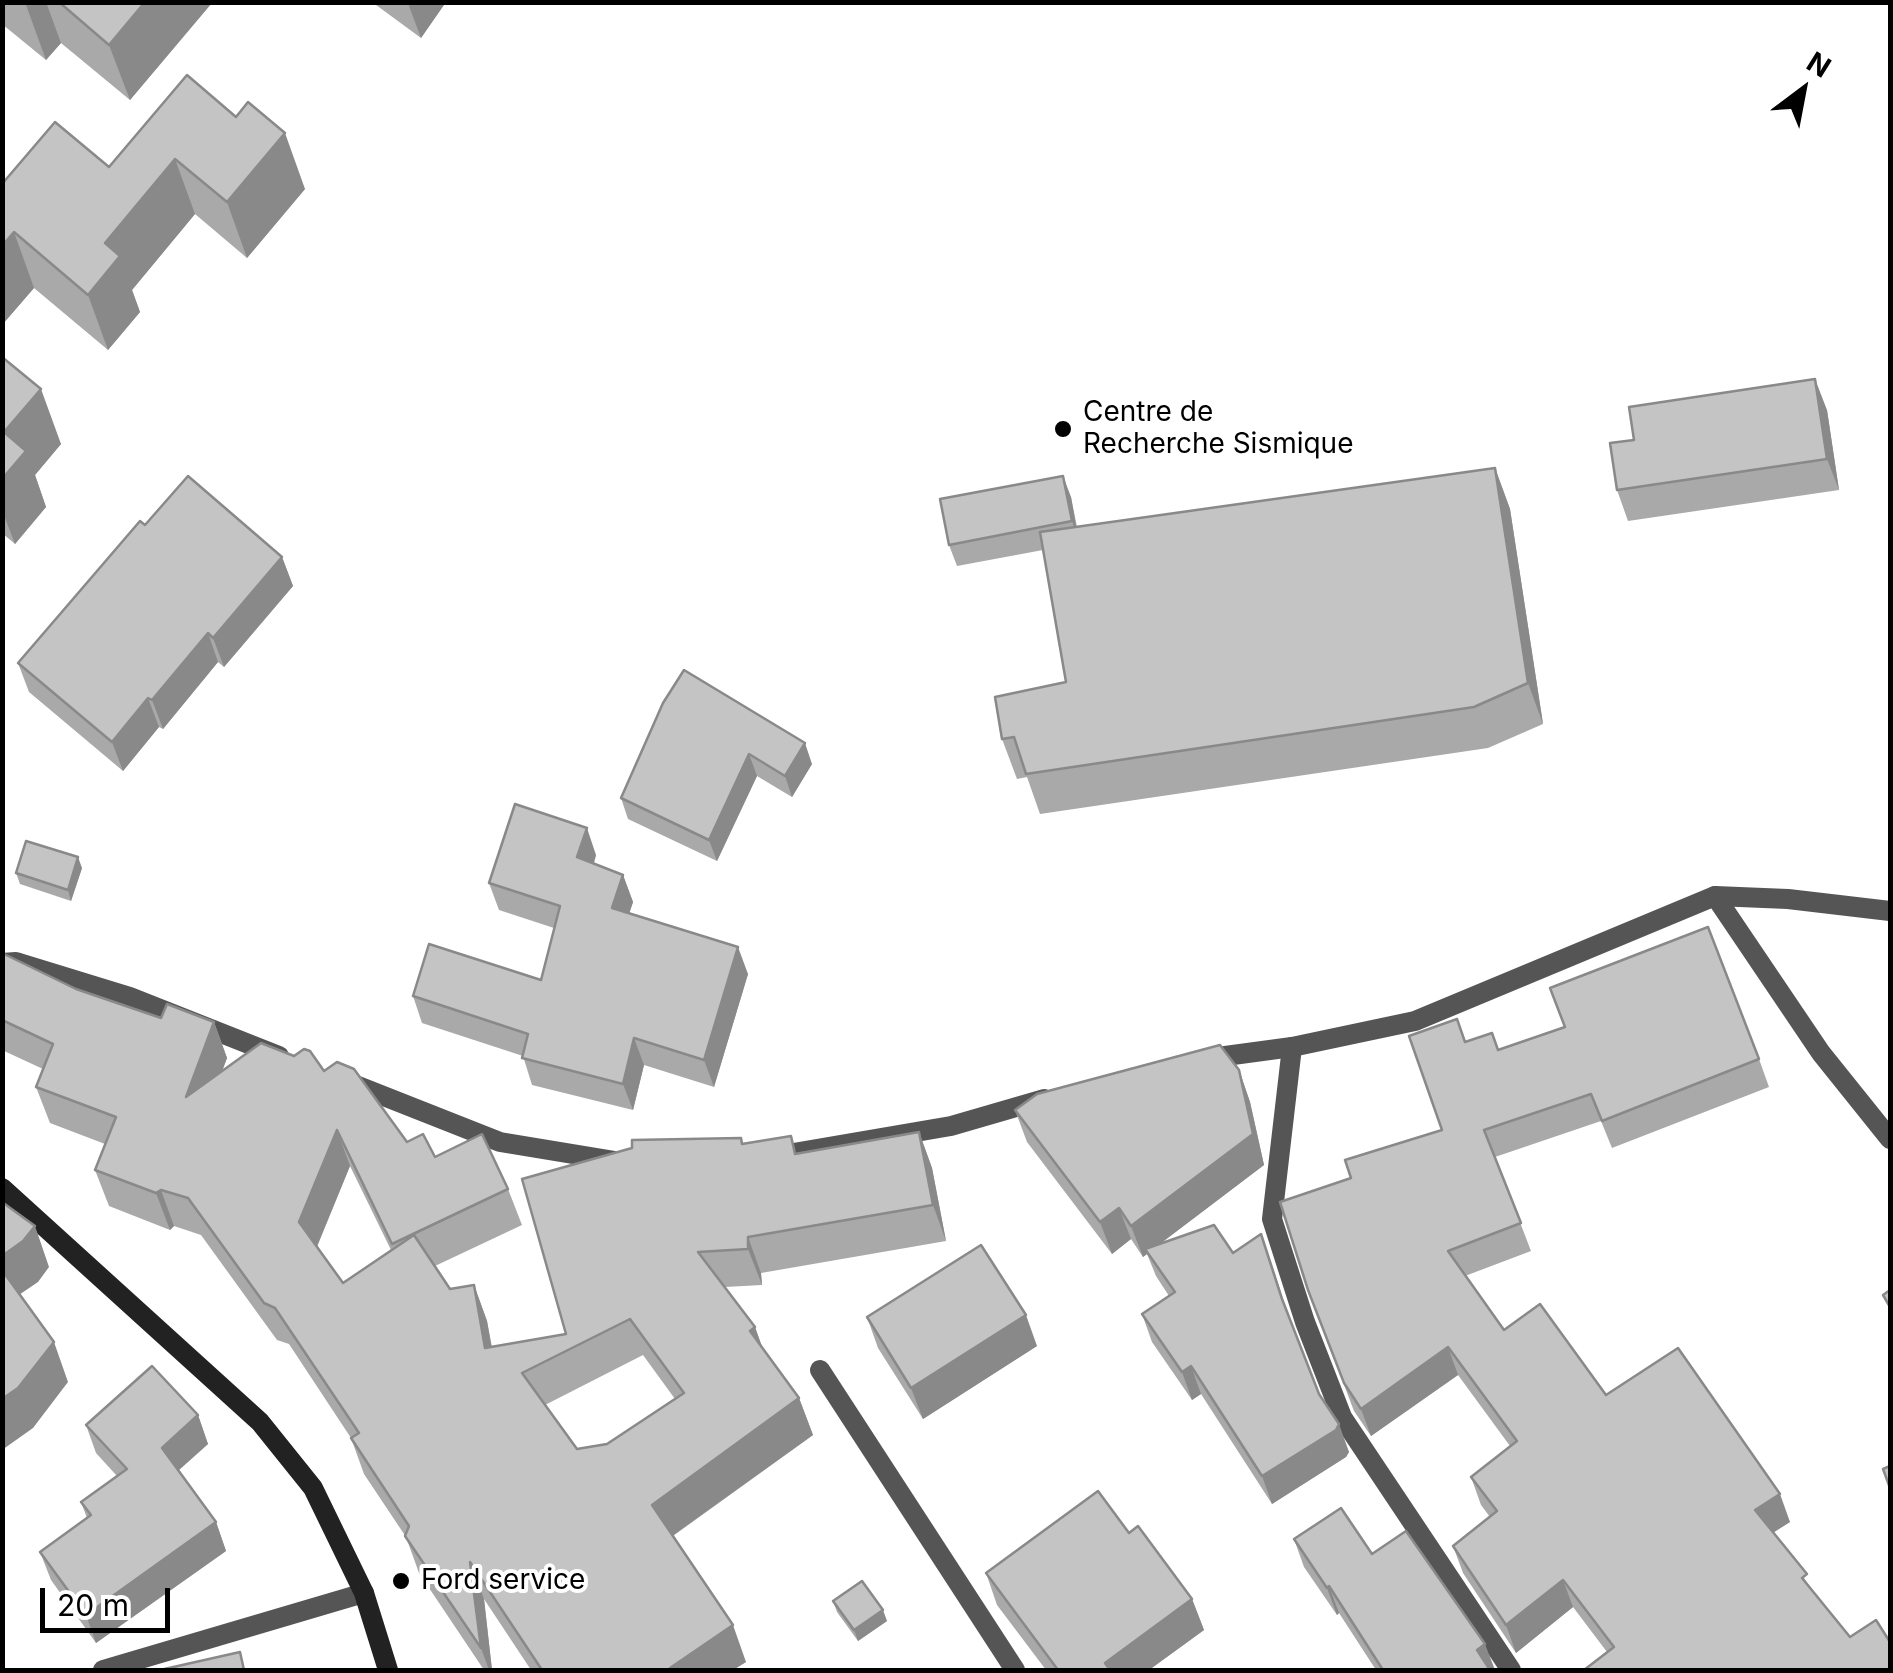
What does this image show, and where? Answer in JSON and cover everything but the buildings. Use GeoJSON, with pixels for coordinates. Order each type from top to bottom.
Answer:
{"type":"FeatureCollection","features":[{"type":"Feature","properties":{"kind":"main road"},"geometry":{"type":"LineString","coordinates":[[2,1188],[260,1422],[313,1488],[364,1594],[388,1670]]}},
{"type":"Feature","properties":{"kind":"street"},"geometry":{"type":"LineString","coordinates":[[1716,896],[1821,1053],[1890,1139]]}},
{"type":"Feature","properties":{"kind":"street"},"geometry":{"type":"LineString","coordinates":[[1185,1063],[1292,1047],[1415,1021],[1716,896],[1788,899],[1890,911]]}},
{"type":"Feature","properties":{"kind":"street"},"geometry":{"type":"LineString","coordinates":[[2,963],[16,962],[130,997],[296,1062]]}},
{"type":"Feature","properties":{"kind":"street"},"geometry":{"type":"LineString","coordinates":[[1292,1047],[1272,1219],[1305,1322],[1342,1417],[1511,1670]]}},
{"type":"Feature","properties":{"kind":"street"},"geometry":{"type":"LineString","coordinates":[[334,1077],[500,1142],[629,1163],[647,1162]]}},
{"type":"Feature","properties":{"kind":"street"},"geometry":{"type":"LineString","coordinates":[[756,1160],[952,1126],[1057,1095]]}},
{"type":"Feature","properties":{"kind":"street"},"geometry":{"type":"LineString","coordinates":[[820,1370],[1015,1670]]}},
{"type":"Feature","properties":{"kind":"street"},"geometry":{"type":"LineString","coordinates":[[103,1670],[364,1594]]}},
{"type":"Feature","properties":{"kind":"place","name":"Centre de Recherche Sismique"},"geometry":{"type":"Point","coordinates":[1063,429]}},
{"type":"Feature","properties":{"kind":"place","name":"Ford service"},"geometry":{"type":"Point","coordinates":[401,1581]}}]}
